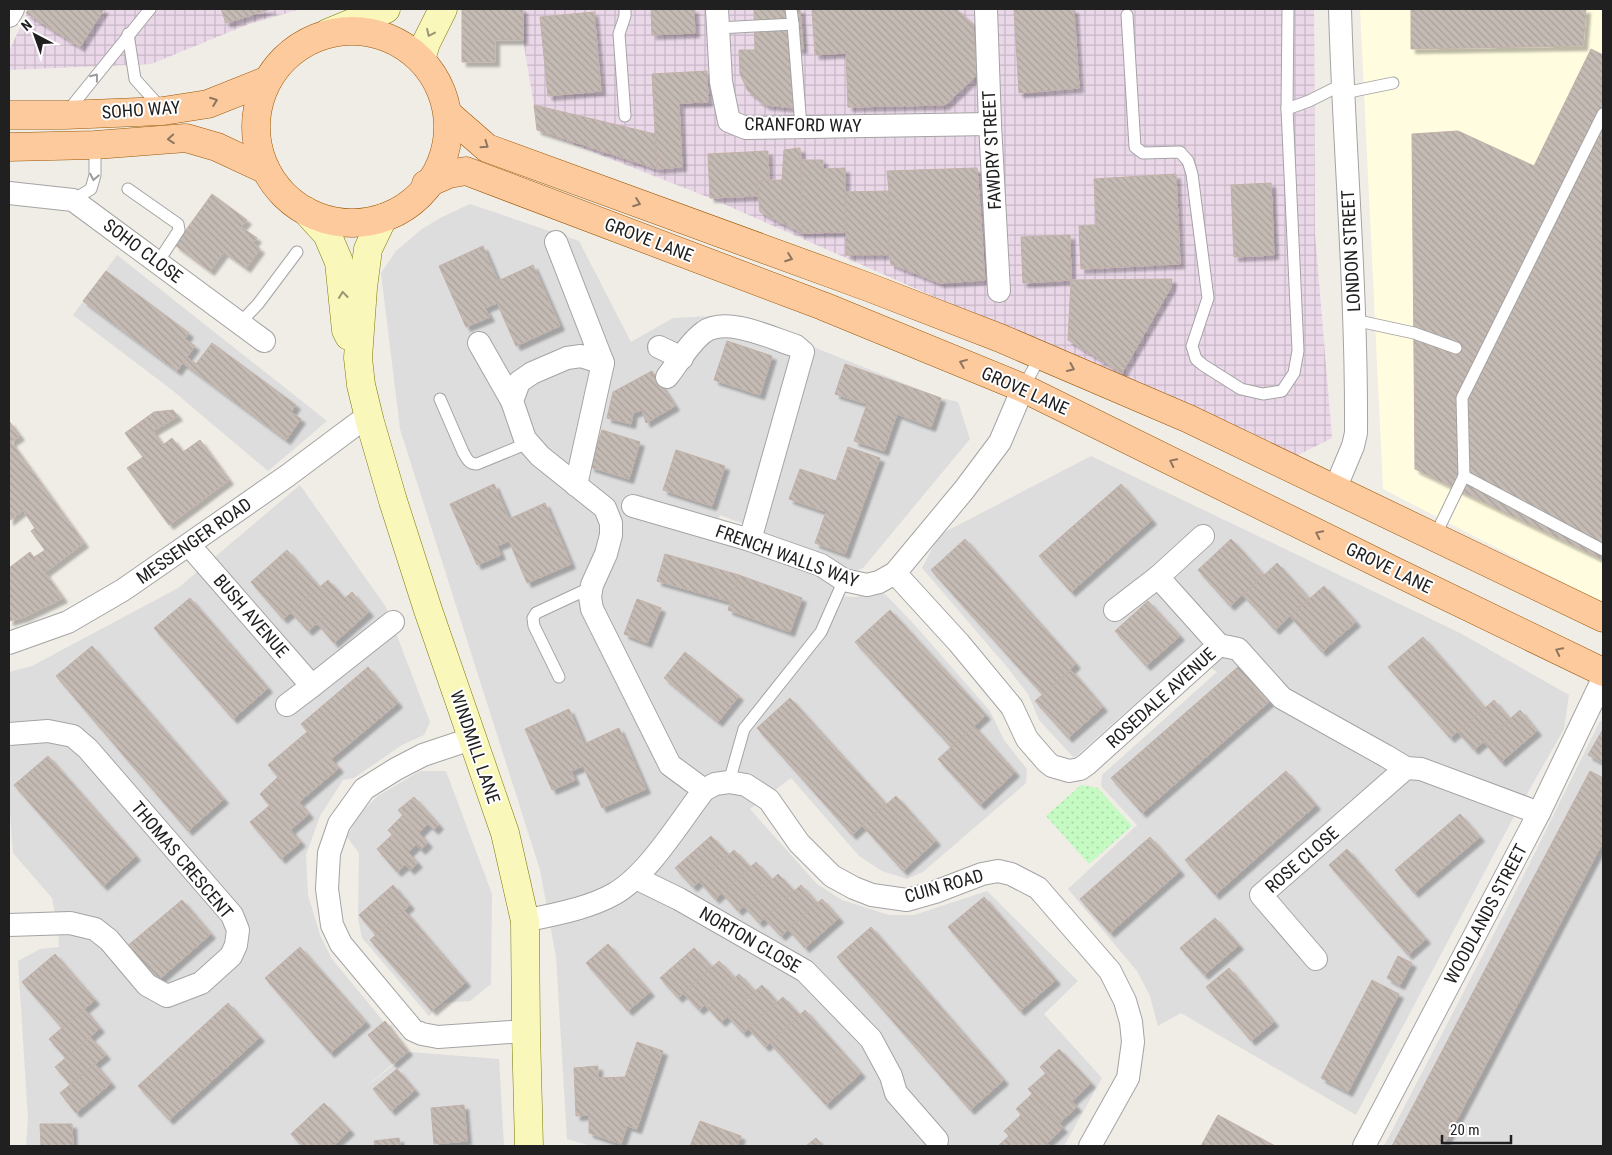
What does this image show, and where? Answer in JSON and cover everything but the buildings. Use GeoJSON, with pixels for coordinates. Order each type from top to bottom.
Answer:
{"type":"FeatureCollection","features":[{"type":"Feature","properties":{"kind":"main road"},"geometry":{"type":"LineString","coordinates":[[328,33],[351,30],[379,34],[399,42],[421,59],[439,83],[448,114],[448,142],[442,162],[415,200],[383,218],[359,223],[336,222],[306,211],[286,197],[274,184],[266,170],[256,137],[258,106],[268,80],[300,45],[328,33],[386,9]]}},
{"type":"Feature","properties":{"kind":"main road"},"geometry":{"type":"LineString","coordinates":[[421,59],[426,43],[443,9]]}},
{"type":"Feature","properties":{"kind":"main road","name":"SOHO WAY"},"geometry":{"type":"LineString","coordinates":[[9,115],[65,115],[163,110],[208,104],[268,80]]}},
{"type":"Feature","properties":{"kind":"main road","name":"GROVE LANE"},"geometry":{"type":"LineString","coordinates":[[448,114],[487,148],[868,287],[1000,338],[1189,419],[1602,616]]}},
{"type":"Feature","properties":{"kind":"main road","name":"SOHO WAY"},"geometry":{"type":"LineString","coordinates":[[9,147],[95,145],[186,138],[217,147],[266,170]]}},
{"type":"Feature","properties":{"kind":"main road","name":"GROVE LANE"},"geometry":{"type":"LineString","coordinates":[[426,184],[449,174],[466,171],[823,306],[1023,388],[1603,672]]}},
{"type":"Feature","properties":{"kind":"main road","name":"WINDMILL LANE"},"geometry":{"type":"LineString","coordinates":[[306,211],[327,234],[339,262],[346,330],[358,358]]}},
{"type":"Feature","properties":{"kind":"main road","name":"WINDMILL LANE"},"geometry":{"type":"LineString","coordinates":[[383,218],[368,250],[358,358],[361,384],[396,510],[471,739],[505,833],[525,921],[530,1146]]}},
{"type":"Feature","properties":{"kind":"street"},"geometry":{"type":"LineString","coordinates":[[9,16],[13,9]]}},
{"type":"Feature","properties":{"kind":"street","name":"FAWDRY STREET"},"geometry":{"type":"LineString","coordinates":[[986,9],[999,291]]}},
{"type":"Feature","properties":{"kind":"street","name":"LONDON STREET"},"geometry":{"type":"LineString","coordinates":[[1335,489],[1356,434],[1354,320],[1340,9]]}},
{"type":"Feature","properties":{"kind":"street","name":"CRANFORD WAY"},"geometry":{"type":"LineString","coordinates":[[718,18],[721,82],[729,121],[746,128],[990,124]]}},
{"type":"Feature","properties":{"kind":"street","name":"SOHO CLOSE"},"geometry":{"type":"LineString","coordinates":[[9,193],[73,200],[264,341]]}},
{"type":"Feature","properties":{"kind":"street"},"geometry":{"type":"LineString","coordinates":[[556,242],[603,363],[576,485]]}},
{"type":"Feature","properties":{"kind":"street"},"geometry":{"type":"LineString","coordinates":[[668,377],[696,339],[716,326],[738,327],[796,346],[803,352],[750,540]]}},
{"type":"Feature","properties":{"kind":"street","name":"FRENCH WALLS WAY"},"geometry":{"type":"LineString","coordinates":[[479,343],[512,401],[525,439],[540,456],[576,485],[618,506],[750,540],[821,565],[844,580],[867,585],[879,582],[895,573],[964,490],[1000,442],[1023,388]]}},
{"type":"Feature","properties":{"kind":"street"},"geometry":{"type":"LineString","coordinates":[[659,347],[682,358]]}},
{"type":"Feature","properties":{"kind":"street"},"geometry":{"type":"LineString","coordinates":[[512,401],[519,382],[532,373],[567,358],[581,356],[603,363]]}},
{"type":"Feature","properties":{"kind":"street","name":"MESSENGER ROAD"},"geometry":{"type":"LineString","coordinates":[[9,643],[68,622],[123,590],[287,476],[358,423],[370,422]]}},
{"type":"Feature","properties":{"kind":"street"},"geometry":{"type":"LineString","coordinates":[[618,506],[611,523],[611,535],[606,554],[592,586],[590,597],[592,609],[670,765],[704,790]]}},
{"type":"Feature","properties":{"kind":"street"},"geometry":{"type":"LineString","coordinates":[[1115,610],[1158,576],[1203,536]]}},
{"type":"Feature","properties":{"kind":"street","name":"BUSH AVENUE"},"geometry":{"type":"LineString","coordinates":[[189,545],[312,686]]}},
{"type":"Feature","properties":{"kind":"street","name":"ROSEDALE AVENUE"},"geometry":{"type":"LineString","coordinates":[[895,573],[959,643],[1012,707],[1027,739],[1052,766],[1060,769],[1080,769],[1087,764],[1220,645],[1238,649],[1282,698],[1406,768],[1421,769],[1539,813]]}},
{"type":"Feature","properties":{"kind":"street"},"geometry":{"type":"LineString","coordinates":[[1158,576],[1220,645]]}},
{"type":"Feature","properties":{"kind":"street"},"geometry":{"type":"LineString","coordinates":[[286,705],[393,622]]}},
{"type":"Feature","properties":{"kind":"street","name":"WOODLANDS STREET"},"geometry":{"type":"LineString","coordinates":[[1364,1146],[1539,813],[1603,679]]}},
{"type":"Feature","properties":{"kind":"street","name":"THOMAS CRESCENT"},"geometry":{"type":"LineString","coordinates":[[9,734],[48,731],[73,736],[88,749],[232,914],[238,930],[236,945],[231,956],[201,983],[166,996],[147,985],[109,940],[95,929],[70,923],[9,926]]}},
{"type":"Feature","properties":{"kind":"street"},"geometry":{"type":"LineString","coordinates":[[471,739],[424,755],[396,769],[364,789],[339,824],[329,853],[327,890],[332,925],[341,944],[413,1030],[438,1037],[526,1031]]}},
{"type":"Feature","properties":{"kind":"street","name":"ROSE CLOSE"},"geometry":{"type":"LineString","coordinates":[[1316,959],[1261,895],[1406,768]]}},
{"type":"Feature","properties":{"kind":"street"},"geometry":{"type":"LineString","coordinates":[[525,921],[580,908],[614,894],[636,878],[704,790],[715,784],[729,782]]}},
{"type":"Feature","properties":{"kind":"street","name":"CUIN ROAD"},"geometry":{"type":"LineString","coordinates":[[729,782],[746,785],[768,800],[799,843],[832,876],[872,895],[907,900],[935,892],[982,874],[998,871],[1011,874],[1038,888],[1110,971],[1125,1000],[1131,1022],[1133,1042],[1128,1078],[1090,1146]]}},
{"type":"Feature","properties":{"kind":"street","name":"NORTON CLOSE"},"geometry":{"type":"LineString","coordinates":[[636,878],[679,899],[805,971],[872,1039],[891,1076],[896,1093],[937,1140]]}},
{"type":"Feature","properties":{"kind":"lane"},"geometry":{"type":"LineString","coordinates":[[65,115],[128,34],[150,9]]}},
{"type":"Feature","properties":{"kind":"lane"},"geometry":{"type":"LineString","coordinates":[[625,9],[625,16],[619,34],[625,116]]}},
{"type":"Feature","properties":{"kind":"lane"},"geometry":{"type":"LineString","coordinates":[[791,9],[801,127]]}},
{"type":"Feature","properties":{"kind":"lane"},"geometry":{"type":"LineString","coordinates":[[1127,15],[1135,147],[1143,153],[1180,152],[1188,161],[1192,174],[1208,298],[1192,346],[1196,359],[1242,389],[1263,394],[1282,391],[1294,373],[1298,351],[1288,109],[1288,9]]}},
{"type":"Feature","properties":{"kind":"lane"},"geometry":{"type":"LineString","coordinates":[[718,18],[792,24]]}},
{"type":"Feature","properties":{"kind":"lane"},"geometry":{"type":"LineString","coordinates":[[128,34],[135,79],[163,110]]}},
{"type":"Feature","properties":{"kind":"lane"},"geometry":{"type":"LineString","coordinates":[[1288,109],[1343,89],[1393,83]]}},
{"type":"Feature","properties":{"kind":"lane"},"geometry":{"type":"LineString","coordinates":[[1435,536],[1464,476],[1462,398],[1603,114]]}},
{"type":"Feature","properties":{"kind":"lane"},"geometry":{"type":"LineString","coordinates":[[73,200],[91,189],[96,175],[95,145]]}},
{"type":"Feature","properties":{"kind":"lane"},"geometry":{"type":"LineString","coordinates":[[128,189],[178,224],[179,230],[158,262]]}},
{"type":"Feature","properties":{"kind":"lane"},"geometry":{"type":"LineString","coordinates":[[240,323],[258,304],[296,252]]}},
{"type":"Feature","properties":{"kind":"lane"},"geometry":{"type":"LineString","coordinates":[[1354,320],[1414,333],[1456,348]]}},
{"type":"Feature","properties":{"kind":"lane"},"geometry":{"type":"LineString","coordinates":[[1023,388],[1041,355]]}},
{"type":"Feature","properties":{"kind":"lane"},"geometry":{"type":"LineString","coordinates":[[440,399],[463,452],[472,464],[477,464],[528,443]]}},
{"type":"Feature","properties":{"kind":"lane"},"geometry":{"type":"LineString","coordinates":[[1464,476],[1603,550]]}},
{"type":"Feature","properties":{"kind":"lane"},"geometry":{"type":"LineString","coordinates":[[729,782],[744,729],[821,632],[844,580]]}},
{"type":"Feature","properties":{"kind":"lane"},"geometry":{"type":"LineString","coordinates":[[559,677],[534,626],[533,618],[536,612],[592,586]]}},
{"type":"Feature","properties":{"kind":"shaded area"},"geometry":{"type":"Polygon","coordinates":[[[29,9],[301,9],[249,24],[151,64],[9,70],[9,51],[29,9]]]}},
{"type":"Feature","properties":{"kind":"shaded area"},"geometry":{"type":"Polygon","coordinates":[[[523,9],[1314,9],[1315,234],[1332,438],[1296,456],[710,198],[537,130],[523,40],[523,9]]]}},
{"type":"Feature","properties":{"kind":"shaded area"},"geometry":{"type":"Polygon","coordinates":[[[1360,9],[1603,9],[1603,603],[1383,489],[1360,9]]]}},
{"type":"Feature","properties":{"kind":"shaded area"},"geometry":{"type":"Polygon","coordinates":[[[470,204],[579,241],[631,342],[673,318],[733,315],[941,398],[958,402],[970,439],[863,568],[852,573],[819,552],[720,515],[710,538],[810,571],[832,586],[839,596],[855,597],[876,593],[885,594],[990,711],[1004,740],[1027,769],[1026,783],[923,872],[907,879],[882,871],[859,856],[791,778],[750,809],[817,884],[842,900],[889,915],[914,915],[987,891],[1078,981],[1044,1014],[1102,1078],[1064,1146],[591,1146],[567,1139],[556,957],[540,870],[400,429],[381,273],[396,251],[422,229],[470,204]]]}},
{"type":"Feature","properties":{"kind":"shaded area"},"geometry":{"type":"Polygon","coordinates":[[[117,255],[327,421],[268,471],[172,390],[73,315],[117,255]]]}},
{"type":"Feature","properties":{"kind":"shaded area"},"geometry":{"type":"Polygon","coordinates":[[[1091,456],[1460,633],[1569,695],[1564,729],[1511,822],[1356,1115],[1181,1013],[1158,1026],[1150,996],[1137,971],[1068,889],[1137,825],[1101,786],[1102,775],[1217,672],[1191,654],[1074,758],[1039,720],[1028,694],[1007,667],[922,568],[939,535],[1091,456]]]}},
{"type":"Feature","properties":{"kind":"shaded area"},"geometry":{"type":"Polygon","coordinates":[[[300,485],[386,607],[430,722],[424,735],[402,745],[354,778],[343,780],[320,816],[306,855],[308,895],[320,935],[332,959],[408,1051],[363,1089],[410,1052],[499,1059],[504,1146],[26,1146],[28,1119],[18,961],[40,949],[59,947],[58,929],[52,898],[13,853],[9,801],[9,672],[32,666],[178,588],[300,485]]]}},
{"type":"Feature","properties":{"kind":"shaded area"},"geometry":{"type":"Polygon","coordinates":[[[1603,720],[1603,1146],[1384,1146],[1517,889],[1600,721],[1603,720]]]}},
{"type":"Feature","properties":{"kind":"shaded area"},"geometry":{"type":"Polygon","coordinates":[[[420,771],[446,771],[492,894],[491,984],[470,1001],[445,1003],[429,1016],[362,938],[358,918],[359,853],[347,837],[358,815],[378,796],[420,771]]]}},
{"type":"Feature","properties":{"kind":"green space"},"geometry":{"type":"Polygon","coordinates":[[[1081,785],[1098,788],[1132,826],[1089,864],[1046,816],[1081,785]]]}}]}
